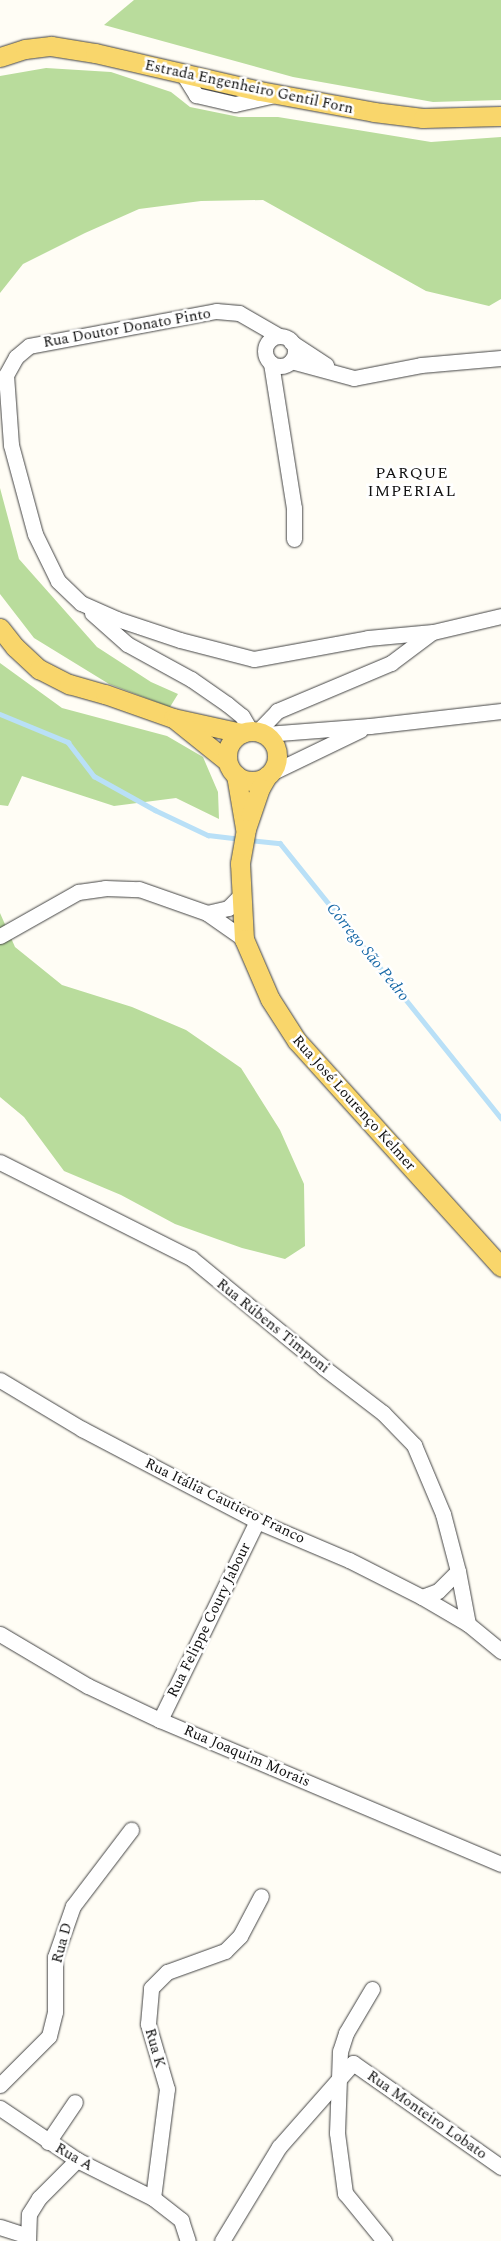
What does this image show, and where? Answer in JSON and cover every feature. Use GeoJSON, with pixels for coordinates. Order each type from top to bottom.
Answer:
{"type":"FeatureCollection","features":[{"type":"Feature","properties":{"kind":"main road","name":"Estrada Engenheiro Gentil Forn"},"geometry":{"type":"LineString","coordinates":[[0,57],[25,49],[51,46],[95,52],[182,74],[374,112],[423,118],[501,116]]}},
{"type":"Feature","properties":{"kind":"main road"},"geometry":{"type":"LineString","coordinates":[[0,628],[15,647],[39,669],[69,684],[105,694],[173,718],[254,732],[272,740],[278,756],[269,774],[251,781],[232,768],[173,718]]}},
{"type":"Feature","properties":{"kind":"main road"},"geometry":{"type":"LineString","coordinates":[[232,768],[229,744],[254,732]]}},
{"type":"Feature","properties":{"kind":"main road","name":"Rua José Lourenço Kelmer"},"geometry":{"type":"LineString","coordinates":[[232,768],[245,830]]}},
{"type":"Feature","properties":{"kind":"main road","name":"Rua José Lourenço Kelmer"},"geometry":{"type":"LineString","coordinates":[[269,774],[260,788],[245,830],[240,862],[244,939],[270,999],[297,1041],[501,1267]]}},
{"type":"Feature","properties":{"kind":"street","name":"Rua Doutor Donato Pinto"},"geometry":{"type":"LineString","coordinates":[[336,372],[285,339],[239,313],[216,311],[178,316],[29,346],[16,357],[6,375],[11,445],[35,534],[58,581],[127,644],[190,679],[227,704],[242,716],[254,732],[277,711],[391,663],[433,632]]}},
{"type":"Feature","properties":{"kind":"street"},"geometry":{"type":"LineString","coordinates":[[239,313],[265,346]]}},
{"type":"Feature","properties":{"kind":"street"},"geometry":{"type":"LineString","coordinates":[[271,363],[282,366],[291,360],[294,354],[285,339],[270,339],[265,346],[265,356],[271,363],[294,508],[294,539]]}},
{"type":"Feature","properties":{"kind":"street"},"geometry":{"type":"LineString","coordinates":[[291,360],[354,378],[420,365],[501,358]]}},
{"type":"Feature","properties":{"kind":"street","name":"Rua Doutor Donato Pinto"},"geometry":{"type":"LineString","coordinates":[[82,603],[180,640],[254,659],[368,638],[433,632],[501,616]]}},
{"type":"Feature","properties":{"kind":"street"},"geometry":{"type":"LineString","coordinates":[[254,732],[370,726],[501,711]]}},
{"type":"Feature","properties":{"kind":"street"},"geometry":{"type":"LineString","coordinates":[[269,774],[370,726]]}},
{"type":"Feature","properties":{"kind":"street"},"geometry":{"type":"LineString","coordinates":[[0,936],[78,892],[105,888],[139,889],[208,913],[244,939]]}},
{"type":"Feature","properties":{"kind":"street"},"geometry":{"type":"LineString","coordinates":[[208,913],[228,908],[242,894]]}},
{"type":"Feature","properties":{"kind":"street","name":"Rua Rúbens Timponi"},"geometry":{"type":"LineString","coordinates":[[0,1162],[191,1258],[323,1368],[383,1413],[414,1445],[443,1514],[458,1571],[468,1624]]}},
{"type":"Feature","properties":{"kind":"street","name":"Rua Itália Cautiero Franco"},"geometry":{"type":"LineString","coordinates":[[0,1380],[82,1429],[257,1521],[349,1560],[422,1597],[468,1624],[501,1651]]}},
{"type":"Feature","properties":{"kind":"street","name":"Rua Felippe Coury Jabour"},"geometry":{"type":"LineString","coordinates":[[160,1720],[257,1521]]}},
{"type":"Feature","properties":{"kind":"street"},"geometry":{"type":"LineString","coordinates":[[422,1597],[438,1591],[458,1571]]}},
{"type":"Feature","properties":{"kind":"street","name":"Rua Joaquim Morais"},"geometry":{"type":"LineString","coordinates":[[0,1634],[88,1686],[160,1720],[501,1864]]}},
{"type":"Feature","properties":{"kind":"street","name":"Rua D"},"geometry":{"type":"LineString","coordinates":[[0,2085],[50,2036],[55,2012],[55,1958],[73,1906],[131,1830]]}},
{"type":"Feature","properties":{"kind":"street","name":"Rua K"},"geometry":{"type":"LineString","coordinates":[[153,2198],[167,2089],[148,2024],[150,1988],[167,1972],[225,1951],[240,1936],[261,1896]]}},
{"type":"Feature","properties":{"kind":"street"},"geometry":{"type":"LineString","coordinates":[[372,1989],[346,2033],[340,2051],[337,2133],[345,2192],[384,2241]]}},
{"type":"Feature","properties":{"kind":"street","name":"Rua Monteiro Lobato"},"geometry":{"type":"LineString","coordinates":[[339,2078],[353,2063],[501,2167]]}},
{"type":"Feature","properties":{"kind":"street"},"geometry":{"type":"LineString","coordinates":[[222,2241],[279,2147],[339,2078]]}},
{"type":"Feature","properties":{"kind":"street"},"geometry":{"type":"LineString","coordinates":[[48,2142],[75,2102]]}},
{"type":"Feature","properties":{"kind":"street","name":"Rua A"},"geometry":{"type":"LineString","coordinates":[[0,2108],[77,2160],[153,2198],[181,2220],[188,2241]]}},
{"type":"Feature","properties":{"kind":"street"},"geometry":{"type":"LineString","coordinates":[[0,2227],[28,2238],[29,2214],[39,2198],[77,2160]]}},
{"type":"Feature","properties":{"kind":"green space"},"geometry":{"type":"Polygon","coordinates":[[[134,0],[501,0],[501,100],[433,102],[293,77],[104,25],[134,0]]]}},
{"type":"Feature","properties":{"kind":"green space"},"geometry":{"type":"Polygon","coordinates":[[[46,68],[111,72],[171,92],[190,107],[239,117],[278,117],[431,142],[501,137],[501,299],[489,306],[426,291],[263,200],[201,201],[139,209],[23,264],[0,293],[0,76],[46,68]]]}},
{"type":"Feature","properties":{"kind":"green space"},"geometry":{"type":"Polygon","coordinates":[[[0,488],[19,559],[97,647],[151,682],[178,694],[170,707],[109,684],[34,638],[0,594],[0,488]]]}},
{"type":"Feature","properties":{"kind":"green space"},"geometry":{"type":"Polygon","coordinates":[[[0,663],[62,708],[167,736],[203,757],[218,792],[219,819],[176,798],[114,806],[22,776],[8,806],[0,805],[0,663]]]}},
{"type":"Feature","properties":{"kind":"green space"},"geometry":{"type":"Polygon","coordinates":[[[0,913],[15,947],[62,985],[132,1007],[186,1030],[241,1068],[280,1130],[304,1184],[305,1246],[285,1259],[242,1248],[175,1224],[121,1195],[64,1171],[24,1117],[0,1097],[0,913]]]}},
{"type":"Feature","properties":{"kind":"waterway","name":"Córrego São Pedro"},"geometry":{"type":"LineString","coordinates":[[0,714],[68,742],[94,776],[155,810],[208,835],[239,839]]}},
{"type":"Feature","properties":{"kind":"waterway","name":"Córrego São Pedro"},"geometry":{"type":"LineString","coordinates":[[249,840],[280,843],[501,1118]]}},
{"type":"Feature","properties":{"kind":"district","name":"PARQUE IMPERIAL"},"geometry":{"type":"Point","coordinates":[412,482]}}]}
